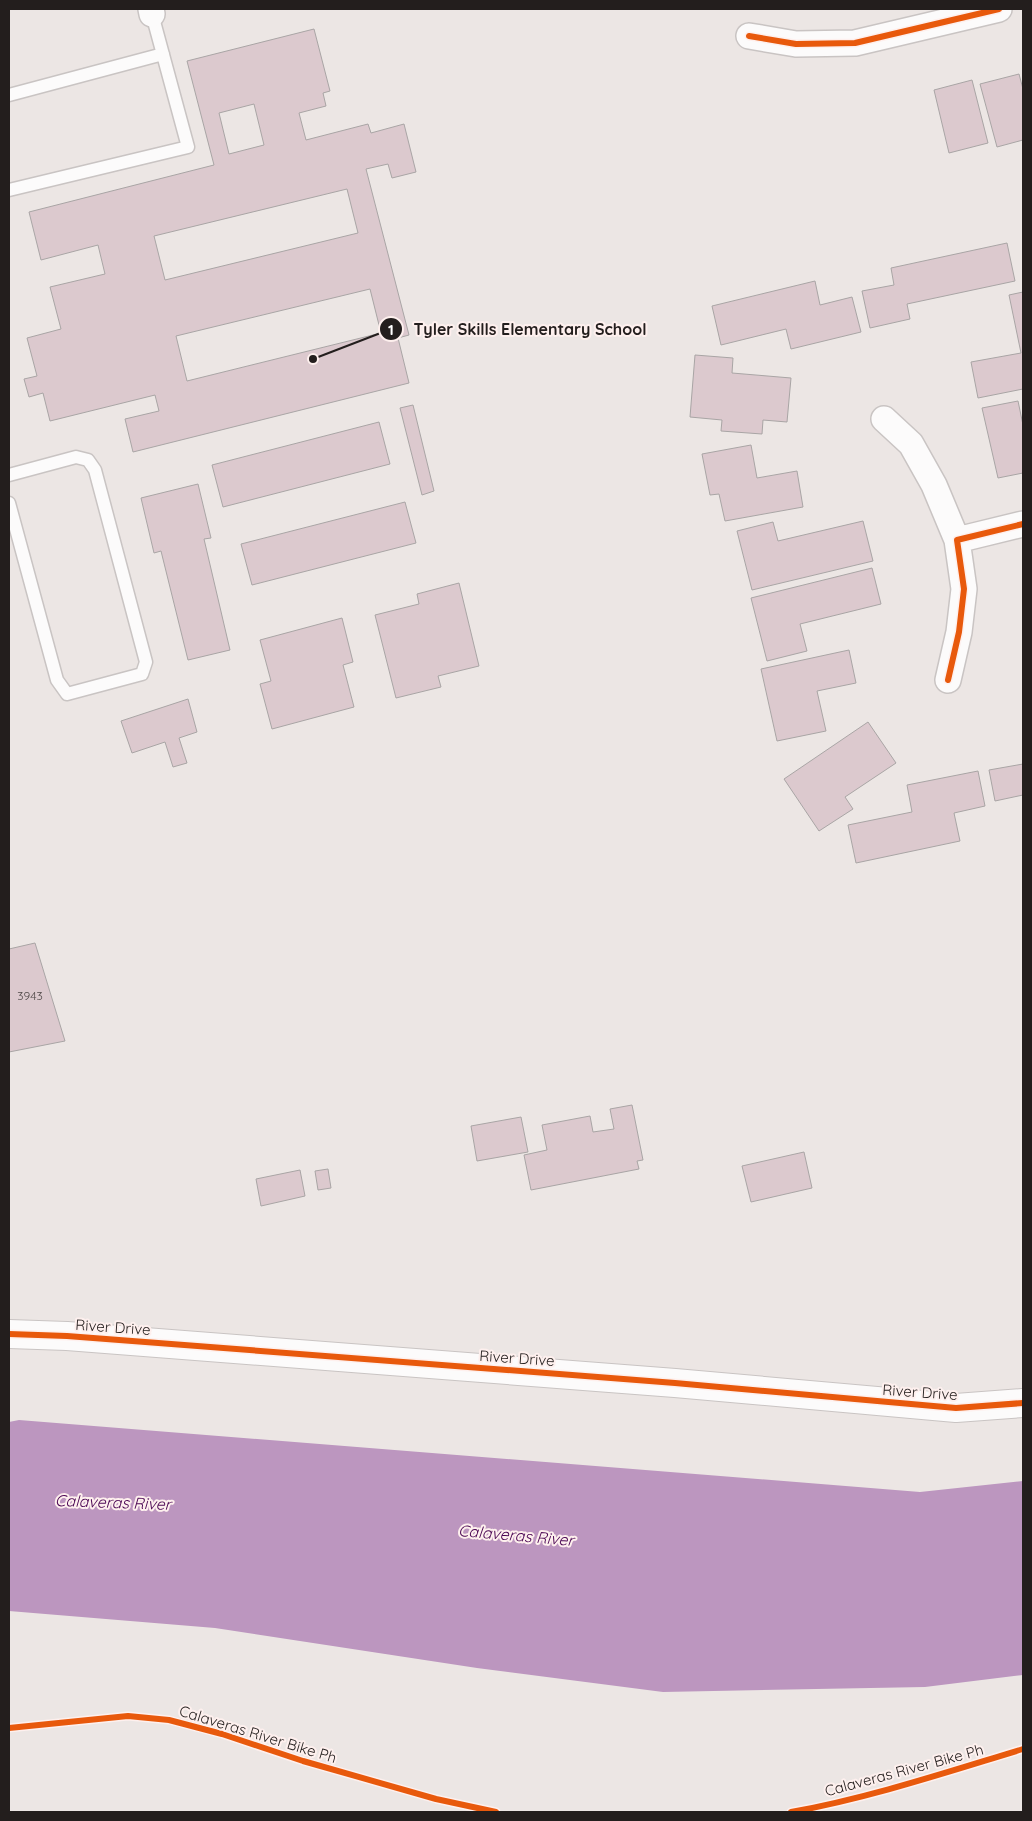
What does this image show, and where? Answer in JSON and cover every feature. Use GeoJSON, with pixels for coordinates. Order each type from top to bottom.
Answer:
{"type":"FeatureCollection","features":[{"type":"Feature","properties":{"kind":"street"},"geometry":{"type":"LineString","coordinates":[[749,36],[796,44],[856,43],[999,9]]}},
{"type":"Feature","properties":{"kind":"street"},"geometry":{"type":"LineString","coordinates":[[884,419],[910,444],[934,485],[957,540],[964,589],[959,632],[948,680]]}},
{"type":"Feature","properties":{"kind":"street"},"geometry":{"type":"LineString","coordinates":[[957,540],[1023,524]]}},
{"type":"Feature","properties":{"kind":"street","name":"River Drive"},"geometry":{"type":"LineString","coordinates":[[9,1334],[67,1336],[675,1383],[956,1408],[1023,1403]]}},
{"type":"Feature","properties":{"kind":"lane"},"geometry":{"type":"LineString","coordinates":[[9,190],[188,147],[151,11]]}},
{"type":"Feature","properties":{"kind":"lane"},"geometry":{"type":"LineString","coordinates":[[9,95],[163,54]]}},
{"type":"Feature","properties":{"kind":"lane"},"geometry":{"type":"LineString","coordinates":[[9,475],[76,456],[88,460],[95,470],[146,662],[142,674],[67,694],[57,680],[9,503]]}},
{"type":"Feature","properties":{"kind":"water","name":"Calaveras River"},"geometry":{"type":"Polygon","coordinates":[[[19,1420],[920,1492],[1023,1481],[1023,1675],[925,1687],[663,1692],[477,1668],[215,1628],[9,1611],[9,1422],[19,1420]]]}},
{"type":"Feature","properties":{"kind":"building"},"geometry":{"type":"Polygon","coordinates":[[[314,29],[330,91],[323,93],[326,106],[299,113],[306,140],[368,124],[371,133],[404,124],[416,172],[392,178],[388,164],[366,169],[409,335],[398,338],[409,383],[133,452],[125,419],[159,411],[155,395],[50,421],[43,393],[29,397],[24,379],[37,376],[27,338],[61,329],[50,287],[105,274],[98,245],[41,260],[29,212],[214,165],[187,61],[314,29]],[[254,104],[219,113],[229,154],[264,145],[254,104]],[[347,189],[154,236],[165,280],[358,233],[347,189]],[[370,289],[176,336],[187,381],[381,333],[370,289]]]}},
{"type":"Feature","properties":{"kind":"building"},"geometry":{"type":"Polygon","coordinates":[[[1019,74],[1023,89],[1023,140],[997,147],[980,84],[1019,74]]]}},
{"type":"Feature","properties":{"kind":"building"},"geometry":{"type":"Polygon","coordinates":[[[972,80],[988,143],[949,153],[934,90],[972,80]]]}},
{"type":"Feature","properties":{"kind":"building"},"geometry":{"type":"Polygon","coordinates":[[[1007,243],[1015,281],[907,304],[910,319],[870,328],[862,291],[894,285],[891,268],[1007,243]]]}},
{"type":"Feature","properties":{"kind":"building"},"geometry":{"type":"Polygon","coordinates":[[[815,281],[820,305],[852,297],[861,332],[791,349],[786,329],[721,345],[712,306],[815,281]]]}},
{"type":"Feature","properties":{"kind":"building"},"geometry":{"type":"Polygon","coordinates":[[[1023,292],[1023,389],[978,398],[971,362],[1021,353],[1009,295],[1023,292]]]}},
{"type":"Feature","properties":{"kind":"building"},"geometry":{"type":"Polygon","coordinates":[[[695,355],[733,358],[732,373],[791,378],[787,422],[763,420],[762,434],[721,431],[722,420],[690,417],[695,355]]]}},
{"type":"Feature","properties":{"kind":"building"},"geometry":{"type":"Polygon","coordinates":[[[1018,401],[1023,425],[1023,473],[998,478],[982,408],[1018,401]]]}},
{"type":"Feature","properties":{"kind":"building"},"geometry":{"type":"Polygon","coordinates":[[[413,405],[434,491],[422,495],[400,408],[413,405]]]}},
{"type":"Feature","properties":{"kind":"building"},"geometry":{"type":"Polygon","coordinates":[[[379,422],[390,464],[223,507],[212,465],[379,422]]]}},
{"type":"Feature","properties":{"kind":"building"},"geometry":{"type":"Polygon","coordinates":[[[751,445],[757,478],[797,471],[803,507],[725,521],[719,494],[710,495],[702,454],[751,445]]]}},
{"type":"Feature","properties":{"kind":"building"},"geometry":{"type":"Polygon","coordinates":[[[198,484],[211,538],[204,539],[230,650],[188,660],[161,551],[154,553],[141,498],[198,484]]]}},
{"type":"Feature","properties":{"kind":"building"},"geometry":{"type":"Polygon","coordinates":[[[405,502],[416,543],[252,585],[241,544],[405,502]]]}},
{"type":"Feature","properties":{"kind":"building"},"geometry":{"type":"Polygon","coordinates":[[[863,521],[873,561],[752,590],[737,531],[773,522],[778,541],[863,521]]]}},
{"type":"Feature","properties":{"kind":"building"},"geometry":{"type":"Polygon","coordinates":[[[872,568],[881,604],[800,624],[807,651],[767,661],[751,598],[872,568]]]}},
{"type":"Feature","properties":{"kind":"building"},"geometry":{"type":"Polygon","coordinates":[[[459,583],[479,666],[438,676],[441,687],[396,698],[375,615],[419,604],[417,594],[459,583]]]}},
{"type":"Feature","properties":{"kind":"building"},"geometry":{"type":"Polygon","coordinates":[[[342,618],[353,662],[343,665],[354,707],[272,729],[260,684],[271,681],[260,640],[342,618]]]}},
{"type":"Feature","properties":{"kind":"building"},"geometry":{"type":"Polygon","coordinates":[[[849,650],[856,683],[817,691],[826,731],[777,741],[761,669],[849,650]]]}},
{"type":"Feature","properties":{"kind":"building"},"geometry":{"type":"Polygon","coordinates":[[[188,699],[197,732],[179,738],[187,763],[173,767],[165,742],[132,753],[121,721],[188,699]]]}},
{"type":"Feature","properties":{"kind":"building"},"geometry":{"type":"Polygon","coordinates":[[[868,722],[896,763],[845,797],[853,809],[819,831],[784,779],[868,722]]]}},
{"type":"Feature","properties":{"kind":"building"},"geometry":{"type":"Polygon","coordinates":[[[1023,764],[1023,795],[995,801],[989,770],[1023,764]]]}},
{"type":"Feature","properties":{"kind":"building"},"geometry":{"type":"Polygon","coordinates":[[[978,771],[985,806],[954,813],[960,841],[856,863],[848,825],[912,812],[907,785],[978,771]]]}},
{"type":"Feature","properties":{"kind":"building"},"geometry":{"type":"Polygon","coordinates":[[[35,943],[65,1041],[9,1052],[9,949],[35,943]]]}},
{"type":"Feature","properties":{"kind":"building"},"geometry":{"type":"Polygon","coordinates":[[[632,1105],[643,1160],[637,1161],[639,1169],[531,1190],[524,1155],[547,1150],[542,1125],[590,1116],[593,1132],[614,1129],[610,1109],[632,1105]]]}},
{"type":"Feature","properties":{"kind":"building"},"geometry":{"type":"Polygon","coordinates":[[[521,1117],[528,1152],[477,1161],[471,1126],[521,1117]]]}},
{"type":"Feature","properties":{"kind":"building"},"geometry":{"type":"Polygon","coordinates":[[[804,1152],[812,1188],[751,1202],[742,1166],[804,1152]]]}},
{"type":"Feature","properties":{"kind":"building"},"geometry":{"type":"Polygon","coordinates":[[[328,1169],[331,1188],[318,1190],[315,1171],[328,1169]]]}},
{"type":"Feature","properties":{"kind":"building"},"geometry":{"type":"Polygon","coordinates":[[[300,1170],[305,1196],[261,1206],[256,1179],[300,1170]]]}},
{"type":"Feature","properties":{"kind":"cycle path"},"geometry":{"type":"LineString","coordinates":[[749,36],[796,44],[855,43],[999,9]]}},
{"type":"Feature","properties":{"kind":"cycle path"},"geometry":{"type":"LineString","coordinates":[[948,680],[959,632],[964,589],[957,540],[1023,524]]}},
{"type":"Feature","properties":{"kind":"cycle path"},"geometry":{"type":"LineString","coordinates":[[9,1334],[67,1336],[675,1383],[956,1408],[1023,1403]]}},
{"type":"Feature","properties":{"kind":"cycle path","name":"Calaveras River Bike Ph"},"geometry":{"type":"LineString","coordinates":[[9,1728],[128,1716],[169,1720],[222,1734],[303,1761],[436,1799],[496,1812]]}},
{"type":"Feature","properties":{"kind":"cycle path","name":"Calaveras River Bike Ph"},"geometry":{"type":"LineString","coordinates":[[791,1812],[879,1792],[1023,1749]]}},
{"type":"Feature","properties":{"kind":"place","name":"Tyler Skills Elementary School"},"geometry":{"type":"Point","coordinates":[313,359]}}]}
